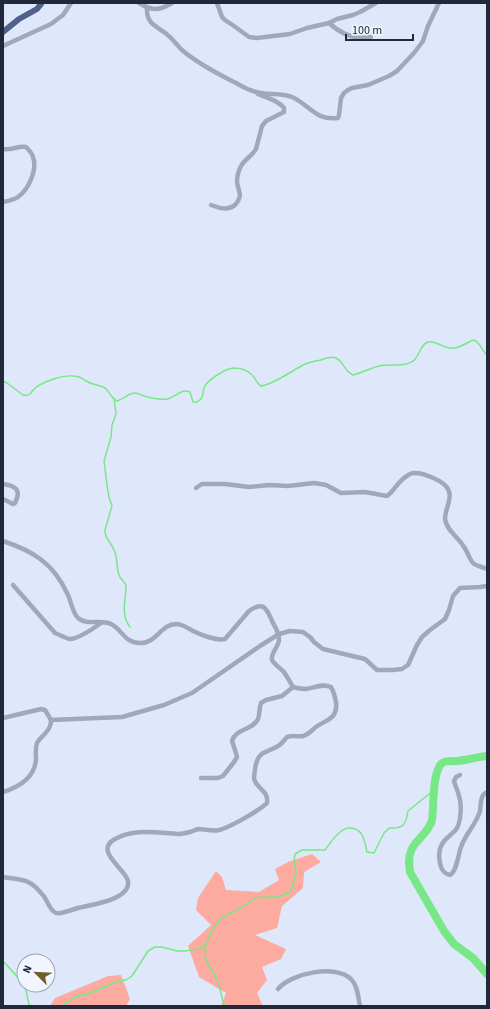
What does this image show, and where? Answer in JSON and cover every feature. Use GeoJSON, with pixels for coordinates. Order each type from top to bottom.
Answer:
{"type":"FeatureCollection","features":[{"type":"Feature","properties":{"kind":"highway"},"geometry":{"type":"LineString","coordinates":[[3,32],[37,9],[41,3]]}},
{"type":"Feature","properties":{"kind":"street"},"geometry":{"type":"LineString","coordinates":[[3,46],[51,24],[63,15],[71,3]]}},
{"type":"Feature","properties":{"kind":"street"},"geometry":{"type":"LineString","coordinates":[[139,3],[147,8],[156,10],[172,3]]}},
{"type":"Feature","properties":{"kind":"street"},"geometry":{"type":"LineString","coordinates":[[217,3],[222,17],[225,20],[248,37],[257,38],[290,34],[330,23],[337,19],[360,12],[376,3]]}},
{"type":"Feature","properties":{"kind":"street"},"geometry":{"type":"LineString","coordinates":[[255,92],[290,96],[316,114],[324,117],[338,118],[341,98],[344,93],[352,88],[368,85],[389,76],[397,71],[414,53],[423,41],[428,26],[439,3]]}},
{"type":"Feature","properties":{"kind":"street"},"geometry":{"type":"LineString","coordinates":[[147,8],[146,14],[150,22],[170,36],[189,56],[213,72],[265,97],[275,100],[284,108],[284,112],[266,121],[262,126],[256,149],[240,167],[237,179],[237,186],[240,195],[237,203],[224,209],[211,205]]}},
{"type":"Feature","properties":{"kind":"street"},"geometry":{"type":"LineString","coordinates":[[330,23],[346,34],[361,38],[371,37]]}},
{"type":"Feature","properties":{"kind":"street"},"geometry":{"type":"LineString","coordinates":[[3,150],[23,146],[26,147],[33,155],[34,160],[33,174],[30,183],[25,190],[12,200],[3,202]]}},
{"type":"Feature","properties":{"kind":"street"},"geometry":{"type":"LineString","coordinates":[[196,488],[202,484],[225,484],[249,487],[270,485],[288,486],[314,483],[326,485],[341,493],[365,492],[387,496],[406,476],[416,473],[422,474],[433,478],[445,485],[448,489],[450,498],[445,518],[446,522],[450,530],[464,545],[472,563],[487,569]]}},
{"type":"Feature","properties":{"kind":"street"},"geometry":{"type":"LineString","coordinates":[[3,484],[13,486],[18,491],[18,495],[15,503],[13,504],[3,499]]}},
{"type":"Feature","properties":{"kind":"street"},"geometry":{"type":"LineString","coordinates":[[3,541],[32,553],[44,561],[64,587],[78,618],[85,622],[110,624],[127,639],[135,643],[146,643],[167,626],[176,624],[183,625],[194,631],[216,639],[225,639],[249,611],[254,608],[264,607],[268,611],[279,634],[278,644],[273,653],[272,659],[275,664],[284,672],[293,687],[304,689],[330,686],[333,690],[336,710],[332,717],[308,734],[304,736],[287,737],[278,746],[258,757],[254,779],[266,795],[267,803],[235,824],[220,830],[197,829],[189,833],[179,834],[141,832],[130,834],[110,842],[107,850],[109,855],[127,879],[128,885],[124,892],[107,902],[74,909],[60,914],[52,910],[46,899],[35,886],[23,880],[3,877]]}},
{"type":"Feature","properties":{"kind":"street"},"geometry":{"type":"LineString","coordinates":[[13,585],[55,633],[64,637],[70,639],[77,637],[103,623]]}},
{"type":"Feature","properties":{"kind":"street"},"geometry":{"type":"LineString","coordinates":[[51,720],[122,717],[164,705],[192,693],[260,646],[279,634],[290,631],[303,632],[324,649],[365,659],[377,670],[402,669],[408,665],[417,644],[425,633],[445,619],[453,596],[460,588],[487,586]]}},
{"type":"Feature","properties":{"kind":"street"},"geometry":{"type":"LineString","coordinates":[[201,778],[218,778],[223,776],[237,757],[232,741],[234,736],[237,733],[251,727],[255,723],[259,716],[261,703],[266,700],[282,696],[293,687]]}},
{"type":"Feature","properties":{"kind":"street"},"geometry":{"type":"LineString","coordinates":[[3,718],[41,709],[45,710],[51,720],[50,727],[37,743],[35,764],[31,774],[23,782],[3,792]]}},
{"type":"Feature","properties":{"kind":"street"},"geometry":{"type":"LineString","coordinates":[[460,774],[454,781],[460,798],[460,818],[453,834],[445,839],[438,857],[443,872],[447,875],[453,874],[456,868],[462,845],[476,822],[482,796],[487,792]]}},
{"type":"Feature","properties":{"kind":"street"},"geometry":{"type":"LineString","coordinates":[[278,989],[282,984],[298,976],[323,972],[334,972],[346,975],[353,982],[356,987],[360,1006]]}},
{"type":"Feature","properties":{"kind":"shaded area"},"geometry":{"type":"Polygon","coordinates":[[[312,854],[321,862],[304,872],[303,888],[282,906],[277,928],[255,935],[286,949],[281,959],[262,967],[267,980],[257,993],[263,1006],[221,1006],[226,993],[199,977],[188,946],[211,925],[196,910],[198,898],[216,871],[222,877],[226,890],[259,892],[279,880],[275,869],[288,862],[312,854]]]}},
{"type":"Feature","properties":{"kind":"shaded area"},"geometry":{"type":"Polygon","coordinates":[[[121,975],[130,999],[126,1006],[50,1006],[55,998],[108,976],[121,975]]]}},
{"type":"Feature","properties":{"kind":"waterway"},"geometry":{"type":"LineString","coordinates":[[3,381],[23,395],[27,395],[39,385],[48,381],[64,376],[76,376],[105,388],[117,401],[133,393],[152,398],[167,399],[181,392],[187,391],[190,392],[193,402],[197,402],[201,398],[205,386],[210,380],[222,372],[233,368],[238,368],[249,373],[261,386],[266,385],[305,364],[334,357],[339,360],[353,375],[383,365],[401,365],[409,363],[417,357],[423,346],[428,342],[433,342],[448,348],[455,348],[474,340],[487,355]]}},
{"type":"Feature","properties":{"kind":"waterway"},"geometry":{"type":"LineString","coordinates":[[114,399],[116,414],[104,461],[109,497],[112,506],[105,533],[113,547],[117,559],[118,572],[126,585],[124,612],[130,627]]}},
{"type":"Feature","properties":{"kind":"waterway"},"geometry":{"type":"LineString","coordinates":[[487,756],[461,761],[447,761],[442,763],[436,774],[432,820],[428,829],[413,847],[409,862],[410,872],[444,931],[454,944],[473,958],[487,974]]}},
{"type":"Feature","properties":{"kind":"waterway"},"geometry":{"type":"LineString","coordinates":[[62,1006],[75,997],[90,993],[118,981],[126,980],[132,976],[148,951],[155,947],[162,947],[177,951],[200,949],[206,944],[212,930],[222,917],[236,911],[255,898],[277,897],[291,891],[296,869],[294,861],[295,854],[302,850],[325,850],[340,832],[350,828],[358,830],[361,833],[367,852],[374,853],[384,833],[389,828],[398,828],[403,825],[408,811],[434,790]]}},
{"type":"Feature","properties":{"kind":"waterway"},"geometry":{"type":"LineString","coordinates":[[206,945],[206,960],[216,977],[225,1006]]}},
{"type":"Feature","properties":{"kind":"waterway"},"geometry":{"type":"LineString","coordinates":[[3,961],[23,984],[30,1006]]}}]}
